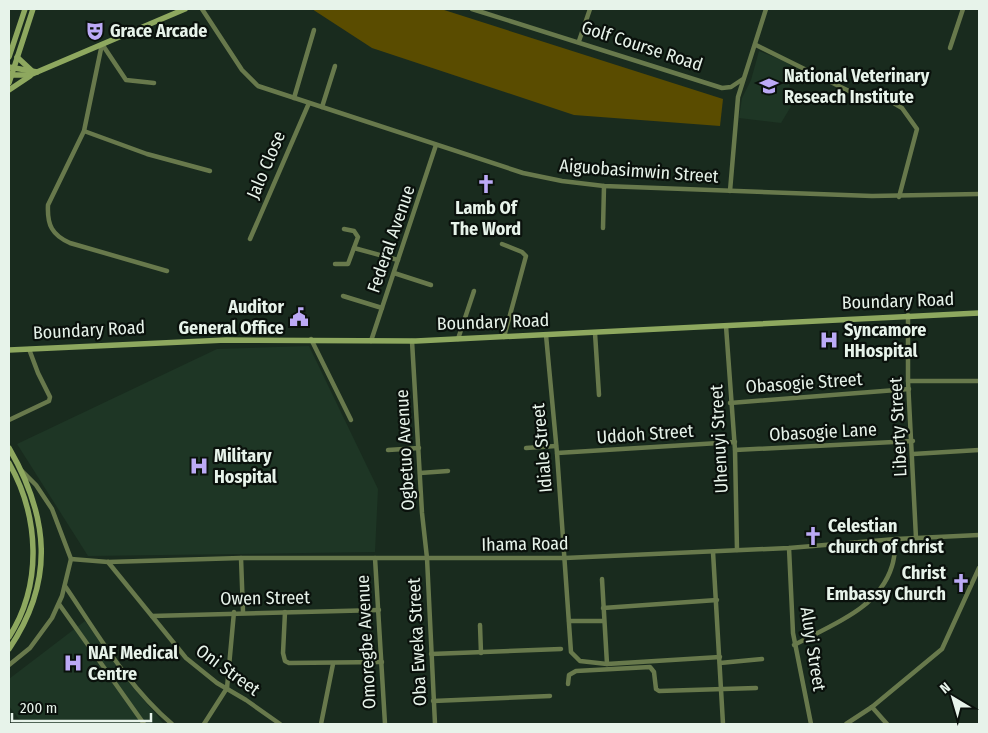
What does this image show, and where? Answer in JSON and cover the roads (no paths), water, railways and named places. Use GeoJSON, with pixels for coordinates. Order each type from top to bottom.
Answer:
{"type":"FeatureCollection","features":[{"type":"Feature","properties":{"kind":"street"},"geometry":{"type":"LineString","coordinates":[[9,57],[25,9]]}},
{"type":"Feature","properties":{"kind":"street"},"geometry":{"type":"LineString","coordinates":[[9,83],[11,67],[17,57],[33,9]]}},
{"type":"Feature","properties":{"kind":"street"},"geometry":{"type":"LineString","coordinates":[[10,76],[34,72],[185,9]]}},
{"type":"Feature","properties":{"kind":"street","name":"Aiguobasimwin Street"},"geometry":{"type":"LineString","coordinates":[[202,9],[249,78],[258,86],[523,173],[604,186],[899,197],[979,194]]}},
{"type":"Feature","properties":{"kind":"street","name":"Golf Course Road"},"geometry":{"type":"LineString","coordinates":[[472,9],[579,41],[722,88],[731,87]]}},
{"type":"Feature","properties":{"kind":"street"},"geometry":{"type":"LineString","coordinates":[[579,41],[590,9]]}},
{"type":"Feature","properties":{"kind":"street"},"geometry":{"type":"LineString","coordinates":[[730,191],[738,97],[766,9]]}},
{"type":"Feature","properties":{"kind":"street"},"geometry":{"type":"LineString","coordinates":[[950,48],[962,9]]}},
{"type":"Feature","properties":{"kind":"street"},"geometry":{"type":"LineString","coordinates":[[294,98],[314,30]]}},
{"type":"Feature","properties":{"kind":"street"},"geometry":{"type":"LineString","coordinates":[[102,44],[126,80],[154,84]]}},
{"type":"Feature","properties":{"kind":"street"},"geometry":{"type":"LineString","coordinates":[[102,44],[84,130],[48,206],[47,219],[50,229],[58,238],[167,270]]}},
{"type":"Feature","properties":{"kind":"street"},"geometry":{"type":"LineString","coordinates":[[756,45],[853,93]]}},
{"type":"Feature","properties":{"kind":"street"},"geometry":{"type":"LineString","coordinates":[[17,57],[34,72]]}},
{"type":"Feature","properties":{"kind":"street"},"geometry":{"type":"LineString","coordinates":[[322,107],[335,66]]}},
{"type":"Feature","properties":{"kind":"street"},"geometry":{"type":"LineString","coordinates":[[11,67],[34,72]]}},
{"type":"Feature","properties":{"kind":"street"},"geometry":{"type":"LineString","coordinates":[[9,90],[34,72]]}},
{"type":"Feature","properties":{"kind":"street"},"geometry":{"type":"LineString","coordinates":[[738,97],[731,87],[743,79]]}},
{"type":"Feature","properties":{"kind":"street"},"geometry":{"type":"LineString","coordinates":[[887,99],[902,108],[917,130],[899,197]]}},
{"type":"Feature","properties":{"kind":"street","name":"Jalo Close"},"geometry":{"type":"LineString","coordinates":[[250,239],[308,103]]}},
{"type":"Feature","properties":{"kind":"street"},"geometry":{"type":"LineString","coordinates":[[84,130],[147,154],[210,171]]}},
{"type":"Feature","properties":{"kind":"street","name":"Federal Avenue"},"geometry":{"type":"LineString","coordinates":[[371,341],[436,145]]}},
{"type":"Feature","properties":{"kind":"street"},"geometry":{"type":"LineString","coordinates":[[603,228],[604,186]]}},
{"type":"Feature","properties":{"kind":"street"},"geometry":{"type":"LineString","coordinates":[[335,264],[348,264],[358,234],[344,229]]}},
{"type":"Feature","properties":{"kind":"street"},"geometry":{"type":"LineString","coordinates":[[502,244],[522,252],[526,256],[504,337]]}},
{"type":"Feature","properties":{"kind":"street"},"geometry":{"type":"LineString","coordinates":[[354,248],[398,260]]}},
{"type":"Feature","properties":{"kind":"street"},"geometry":{"type":"LineString","coordinates":[[394,273],[431,285]]}},
{"type":"Feature","properties":{"kind":"street"},"geometry":{"type":"LineString","coordinates":[[458,339],[474,292]]}},
{"type":"Feature","properties":{"kind":"street"},"geometry":{"type":"LineString","coordinates":[[343,296],[382,308]]}},
{"type":"Feature","properties":{"kind":"street","name":"Boundary Road"},"geometry":{"type":"LineString","coordinates":[[9,350],[142,342],[311,339],[412,341],[595,333],[908,315],[979,313]]}},
{"type":"Feature","properties":{"kind":"street","name":"Liberty Street"},"geometry":{"type":"LineString","coordinates":[[908,315],[908,380],[916,538]]}},
{"type":"Feature","properties":{"kind":"street","name":"Uhenuyi Street"},"geometry":{"type":"LineString","coordinates":[[726,326],[730,403],[735,450],[737,550]]}},
{"type":"Feature","properties":{"kind":"street"},"geometry":{"type":"LineString","coordinates":[[595,333],[599,395]]}},
{"type":"Feature","properties":{"kind":"street","name":"Idiale Street"},"geometry":{"type":"LineString","coordinates":[[546,335],[572,656],[580,661],[607,664]]}},
{"type":"Feature","properties":{"kind":"street"},"geometry":{"type":"LineString","coordinates":[[311,339],[351,420]]}},
{"type":"Feature","properties":{"kind":"street","name":"Ogbetuo Avenue"},"geometry":{"type":"LineString","coordinates":[[412,341],[422,513],[427,558]]}},
{"type":"Feature","properties":{"kind":"street"},"geometry":{"type":"LineString","coordinates":[[9,420],[49,401],[50,396],[38,373],[29,349]]}},
{"type":"Feature","properties":{"kind":"street"},"geometry":{"type":"LineString","coordinates":[[908,380],[979,381]]}},
{"type":"Feature","properties":{"kind":"street","name":"Obasogie Street"},"geometry":{"type":"LineString","coordinates":[[730,403],[909,389]]}},
{"type":"Feature","properties":{"kind":"street","name":"Obasogie Lane"},"geometry":{"type":"LineString","coordinates":[[735,450],[912,441]]}},
{"type":"Feature","properties":{"kind":"street","name":"Uddoh Street"},"geometry":{"type":"LineString","coordinates":[[557,453],[734,442]]}},
{"type":"Feature","properties":{"kind":"street"},"geometry":{"type":"LineString","coordinates":[[526,448],[556,446]]}},
{"type":"Feature","properties":{"kind":"street"},"geometry":{"type":"LineString","coordinates":[[9,448],[28,508],[34,551],[28,590],[9,637]]}},
{"type":"Feature","properties":{"kind":"street"},"geometry":{"type":"LineString","coordinates":[[388,450],[419,448]]}},
{"type":"Feature","properties":{"kind":"street"},"geometry":{"type":"LineString","coordinates":[[913,454],[979,450]]}},
{"type":"Feature","properties":{"kind":"street"},"geometry":{"type":"LineString","coordinates":[[9,463],[28,484],[39,520],[42,540],[42,564],[33,602],[9,649]]}},
{"type":"Feature","properties":{"kind":"street"},"geometry":{"type":"LineString","coordinates":[[9,665],[30,648],[52,618],[65,586],[71,559],[52,509],[36,485],[16,470]]}},
{"type":"Feature","properties":{"kind":"street"},"geometry":{"type":"LineString","coordinates":[[420,473],[448,471]]}},
{"type":"Feature","properties":{"kind":"street","name":"Ihama Road"},"geometry":{"type":"LineString","coordinates":[[71,559],[108,562],[241,558],[565,558],[789,548],[896,539],[979,535]]}},
{"type":"Feature","properties":{"kind":"street"},"geometry":{"type":"LineString","coordinates":[[794,645],[871,601],[889,575],[896,539]]}},
{"type":"Feature","properties":{"kind":"street","name":"Aluyi Street"},"geometry":{"type":"LineString","coordinates":[[789,548],[794,645],[811,724]]}},
{"type":"Feature","properties":{"kind":"street"},"geometry":{"type":"LineString","coordinates":[[713,552],[723,724]]}},
{"type":"Feature","properties":{"kind":"street"},"geometry":{"type":"LineString","coordinates":[[241,558],[243,612]]}},
{"type":"Feature","properties":{"kind":"street","name":"Omoregbe Avenue"},"geometry":{"type":"LineString","coordinates":[[375,558],[385,724]]}},
{"type":"Feature","properties":{"kind":"street","name":"Oba Eweka Street"},"geometry":{"type":"LineString","coordinates":[[427,558],[435,724]]}},
{"type":"Feature","properties":{"kind":"street","name":"Oni Street"},"geometry":{"type":"LineString","coordinates":[[108,562],[186,658],[217,683],[280,724]]}},
{"type":"Feature","properties":{"kind":"street"},"geometry":{"type":"LineString","coordinates":[[846,724],[872,707],[942,648],[979,568]]}},
{"type":"Feature","properties":{"kind":"street"},"geometry":{"type":"LineString","coordinates":[[602,579],[607,664],[720,657]]}},
{"type":"Feature","properties":{"kind":"street"},"geometry":{"type":"LineString","coordinates":[[65,586],[121,666],[148,700],[172,724]]}},
{"type":"Feature","properties":{"kind":"street"},"geometry":{"type":"LineString","coordinates":[[603,608],[717,600]]}},
{"type":"Feature","properties":{"kind":"street"},"geometry":{"type":"LineString","coordinates":[[59,604],[144,724]]}},
{"type":"Feature","properties":{"kind":"street","name":"Owen Street"},"geometry":{"type":"LineString","coordinates":[[152,616],[234,612],[379,610]]}},
{"type":"Feature","properties":{"kind":"street"},"geometry":{"type":"LineString","coordinates":[[204,724],[227,688],[234,612]]}},
{"type":"Feature","properties":{"kind":"street"},"geometry":{"type":"LineString","coordinates":[[285,612],[283,654],[285,661],[289,663],[332,664],[382,662]]}},
{"type":"Feature","properties":{"kind":"street"},"geometry":{"type":"LineString","coordinates":[[569,621],[603,621]]}},
{"type":"Feature","properties":{"kind":"street"},"geometry":{"type":"LineString","coordinates":[[480,625],[481,653]]}},
{"type":"Feature","properties":{"kind":"street"},"geometry":{"type":"LineString","coordinates":[[432,654],[560,649]]}},
{"type":"Feature","properties":{"kind":"street"},"geometry":{"type":"LineString","coordinates":[[720,663],[762,659]]}},
{"type":"Feature","properties":{"kind":"street"},"geometry":{"type":"LineString","coordinates":[[320,724],[332,664]]}},
{"type":"Feature","properties":{"kind":"street"},"geometry":{"type":"LineString","coordinates":[[568,684],[569,676],[576,671],[650,667],[654,672],[656,689],[659,691],[721,691],[756,688]]}},
{"type":"Feature","properties":{"kind":"street"},"geometry":{"type":"LineString","coordinates":[[433,701],[550,696]]}},
{"type":"Feature","properties":{"kind":"street"},"geometry":{"type":"LineString","coordinates":[[872,707],[887,724]]}},
{"type":"Feature","properties":{"kind":"place","name":"Grace Arcade"},"geometry":{"type":"Point","coordinates":[95,31]}},
{"type":"Feature","properties":{"kind":"place","name":"National Veterinary Reseach Institute"},"geometry":{"type":"Point","coordinates":[769,86]}},
{"type":"Feature","properties":{"kind":"place","name":"Lamb Of The Word"},"geometry":{"type":"Point","coordinates":[486,184]}},
{"type":"Feature","properties":{"kind":"place","name":"Auditor General Office"},"geometry":{"type":"Point","coordinates":[299,317]}},
{"type":"Feature","properties":{"kind":"place","name":"Syncamore HHospital"},"geometry":{"type":"Point","coordinates":[829,340]}},
{"type":"Feature","properties":{"kind":"place","name":"Military Hospital"},"geometry":{"type":"Point","coordinates":[199,466]}},
{"type":"Feature","properties":{"kind":"place","name":"Celestian church of christ"},"geometry":{"type":"Point","coordinates":[813,536]}},
{"type":"Feature","properties":{"kind":"place","name":"Christ Embassy Church"},"geometry":{"type":"Point","coordinates":[961,583]}},
{"type":"Feature","properties":{"kind":"place","name":"NAF Medical Centre"},"geometry":{"type":"Point","coordinates":[73,663]}}]}
